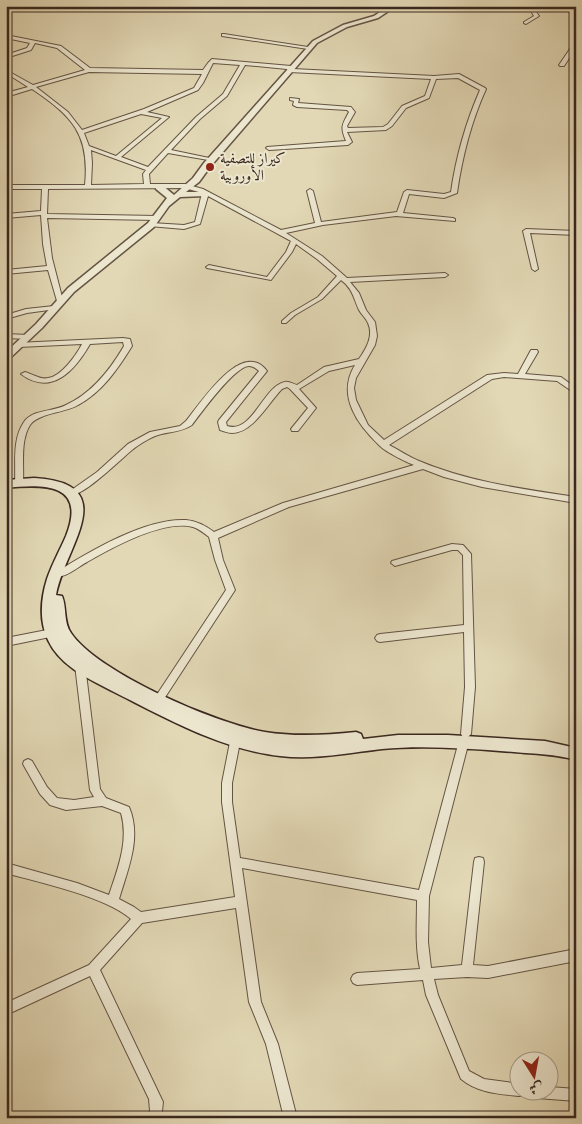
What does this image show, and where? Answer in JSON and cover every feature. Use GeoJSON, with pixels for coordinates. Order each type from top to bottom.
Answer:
{"type":"FeatureCollection","features":[{"type":"Feature","properties":{"kind":"main road"},"geometry":{"type":"LineString","coordinates":[[6,484],[33,481],[54,483],[73,493],[78,508],[77,519],[49,602],[52,633],[62,651],[80,665],[158,709],[210,733],[235,742],[280,750],[303,747],[465,738],[576,744]]}},
{"type":"Feature","properties":{"kind":"main road"},"geometry":{"type":"LineString","coordinates":[[58,572],[57,613],[61,629],[71,644],[84,657],[159,699],[216,724],[303,747]]}},
{"type":"Feature","properties":{"kind":"main road"},"geometry":{"type":"LineString","coordinates":[[465,738],[576,754]]}},
{"type":"Feature","properties":{"kind":"street"},"geometry":{"type":"LineString","coordinates":[[6,357],[28,337],[57,305],[154,222],[170,201],[196,180],[308,48],[332,31],[376,17],[393,6]]}},
{"type":"Feature","properties":{"kind":"street"},"geometry":{"type":"LineString","coordinates":[[526,23],[537,16],[530,6]]}},
{"type":"Feature","properties":{"kind":"street"},"geometry":{"type":"LineString","coordinates":[[561,6],[576,14]]}},
{"type":"Feature","properties":{"kind":"street"},"geometry":{"type":"LineString","coordinates":[[224,35],[308,48]]}},
{"type":"Feature","properties":{"kind":"street"},"geometry":{"type":"LineString","coordinates":[[6,36],[59,47],[89,70]]}},
{"type":"Feature","properties":{"kind":"street"},"geometry":{"type":"LineString","coordinates":[[6,57],[29,49],[34,42]]}},
{"type":"Feature","properties":{"kind":"street"},"geometry":{"type":"LineString","coordinates":[[562,65],[576,44]]}},
{"type":"Feature","properties":{"kind":"street"},"geometry":{"type":"LineString","coordinates":[[80,132],[140,112],[196,89],[201,84],[204,72],[214,61],[290,69],[434,78],[462,77],[484,89],[472,114],[454,193],[444,196],[407,192],[400,214]]}},
{"type":"Feature","properties":{"kind":"street"},"geometry":{"type":"LineString","coordinates":[[147,186],[146,176],[149,169],[198,118],[225,95],[243,64]]}},
{"type":"Feature","properties":{"kind":"street"},"geometry":{"type":"LineString","coordinates":[[6,95],[89,70],[204,72]]}},
{"type":"Feature","properties":{"kind":"street"},"geometry":{"type":"LineString","coordinates":[[8,72],[56,104],[80,132],[87,148],[88,185]]}},
{"type":"Feature","properties":{"kind":"street"},"geometry":{"type":"LineString","coordinates":[[345,130],[376,130],[386,128],[404,106],[427,97],[434,78]]}},
{"type":"Feature","properties":{"kind":"street"},"geometry":{"type":"LineString","coordinates":[[269,148],[349,142],[343,131],[352,112],[349,108],[298,105],[295,104],[297,100],[292,99]]}},
{"type":"Feature","properties":{"kind":"street"},"geometry":{"type":"LineString","coordinates":[[117,158],[166,118],[140,112]]}},
{"type":"Feature","properties":{"kind":"street"},"geometry":{"type":"LineString","coordinates":[[87,148],[149,169]]}},
{"type":"Feature","properties":{"kind":"street"},"geometry":{"type":"LineString","coordinates":[[168,151],[212,160]]}},
{"type":"Feature","properties":{"kind":"street"},"geometry":{"type":"LineString","coordinates":[[6,187],[88,185],[157,186],[184,189],[206,195],[280,232],[342,278],[358,296],[372,325],[372,341],[352,376],[352,400],[365,427],[383,445],[396,454],[422,466],[492,487],[576,500]]}},
{"type":"Feature","properties":{"kind":"street"},"geometry":{"type":"LineString","coordinates":[[45,186],[43,214],[57,305]]}},
{"type":"Feature","properties":{"kind":"street"},"geometry":{"type":"LineString","coordinates":[[157,186],[170,201]]}},
{"type":"Feature","properties":{"kind":"street"},"geometry":{"type":"LineString","coordinates":[[184,189],[206,195]]}},
{"type":"Feature","properties":{"kind":"street"},"geometry":{"type":"LineString","coordinates":[[310,191],[318,224]]}},
{"type":"Feature","properties":{"kind":"street"},"geometry":{"type":"LineString","coordinates":[[6,216],[43,214],[154,222],[184,227],[198,223],[206,195]]}},
{"type":"Feature","properties":{"kind":"street"},"geometry":{"type":"LineString","coordinates":[[280,232],[318,224],[400,214],[453,220]]}},
{"type":"Feature","properties":{"kind":"street"},"geometry":{"type":"LineString","coordinates":[[535,269],[526,231],[576,233]]}},
{"type":"Feature","properties":{"kind":"street"},"geometry":{"type":"LineString","coordinates":[[209,267],[269,279],[289,252],[294,241]]}},
{"type":"Feature","properties":{"kind":"street"},"geometry":{"type":"LineString","coordinates":[[6,272],[50,268]]}},
{"type":"Feature","properties":{"kind":"street"},"geometry":{"type":"LineString","coordinates":[[284,322],[293,314],[320,298],[342,278],[445,275]]}},
{"type":"Feature","properties":{"kind":"street"},"geometry":{"type":"LineString","coordinates":[[6,317],[57,305]]}},
{"type":"Feature","properties":{"kind":"street"},"geometry":{"type":"LineString","coordinates":[[6,336],[28,337]]}},
{"type":"Feature","properties":{"kind":"street"},"geometry":{"type":"LineString","coordinates":[[19,345],[127,340],[128,346],[101,382],[82,400],[66,409],[38,416],[29,421],[22,441],[19,482]]}},
{"type":"Feature","properties":{"kind":"street"},"geometry":{"type":"LineString","coordinates":[[25,374],[46,381],[52,380],[75,362],[87,342]]}},
{"type":"Feature","properties":{"kind":"street"},"geometry":{"type":"LineString","coordinates":[[520,376],[534,352]]}},
{"type":"Feature","properties":{"kind":"street"},"geometry":{"type":"LineString","coordinates":[[294,388],[305,384],[327,369],[361,361]]}},
{"type":"Feature","properties":{"kind":"street"},"geometry":{"type":"LineString","coordinates":[[73,493],[100,474],[130,446],[153,434],[182,428],[189,423],[239,367],[252,363],[258,365],[263,371],[221,425],[226,430],[234,431],[244,428],[279,386],[287,384],[294,388],[312,408],[295,429]]}},
{"type":"Feature","properties":{"kind":"street"},"geometry":{"type":"LineString","coordinates":[[383,445],[490,376],[520,376],[562,381],[576,392]]}},
{"type":"Feature","properties":{"kind":"street"},"geometry":{"type":"LineString","coordinates":[[213,536],[294,502],[422,466]]}},
{"type":"Feature","properties":{"kind":"street"},"geometry":{"type":"LineString","coordinates":[[58,572],[93,553],[167,524],[179,522],[195,525],[203,528],[213,536],[219,560],[231,590],[159,699]]}},
{"type":"Feature","properties":{"kind":"street"},"geometry":{"type":"LineString","coordinates":[[395,563],[445,548],[460,547],[467,554],[470,687],[465,738],[423,896],[422,942],[427,975],[439,1015],[464,1075],[471,1081],[483,1086],[510,1089]]}},
{"type":"Feature","properties":{"kind":"street"},"geometry":{"type":"LineString","coordinates":[[380,638],[468,628]]}},
{"type":"Feature","properties":{"kind":"street"},"geometry":{"type":"LineString","coordinates":[[6,642],[52,633]]}},
{"type":"Feature","properties":{"kind":"street"},"geometry":{"type":"LineString","coordinates":[[80,665],[95,790],[102,801]]}},
{"type":"Feature","properties":{"kind":"street"},"geometry":{"type":"LineString","coordinates":[[235,742],[227,783],[227,802],[255,1002],[272,1044],[292,1118]]}},
{"type":"Feature","properties":{"kind":"street"},"geometry":{"type":"LineString","coordinates":[[28,764],[48,798],[53,802],[65,804],[102,801],[125,810],[130,826],[127,851],[113,901]]}},
{"type":"Feature","properties":{"kind":"street"},"geometry":{"type":"LineString","coordinates":[[235,862],[423,896]]}},
{"type":"Feature","properties":{"kind":"street"},"geometry":{"type":"LineString","coordinates":[[467,971],[479,862]]}},
{"type":"Feature","properties":{"kind":"street"},"geometry":{"type":"LineString","coordinates":[[6,868],[113,901],[130,909],[139,918]]}},
{"type":"Feature","properties":{"kind":"street"},"geometry":{"type":"LineString","coordinates":[[6,1009],[93,969],[139,918],[241,902]]}},
{"type":"Feature","properties":{"kind":"street"},"geometry":{"type":"LineString","coordinates":[[356,979],[467,971],[488,972],[576,955]]}},
{"type":"Feature","properties":{"kind":"street"},"geometry":{"type":"LineString","coordinates":[[93,969],[155,1096],[157,1102],[153,1118]]}},
{"type":"Feature","properties":{"kind":"street"},"geometry":{"type":"LineString","coordinates":[[560,1093],[576,1094]]}},
{"type":"Feature","properties":{"kind":"place","name":"كيراز للتصفية الأوروبية"},"geometry":{"type":"Point","coordinates":[210,167]}}]}
